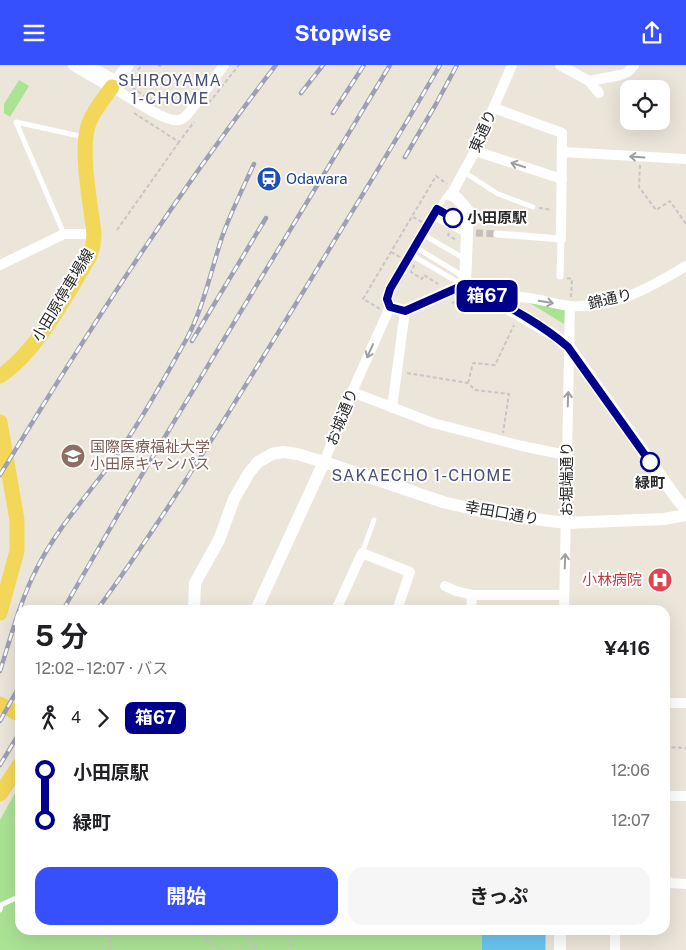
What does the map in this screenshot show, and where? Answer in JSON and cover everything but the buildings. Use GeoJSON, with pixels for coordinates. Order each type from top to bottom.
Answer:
{"type":"FeatureCollection","features":[{"type":"Feature","properties":{"kind":"main road","name":"小田原停車場線"},"geometry":{"type":"LineString","coordinates":[[0,376],[14,367],[35,344],[90,256],[94,234],[85,155],[86,137],[89,123],[104,98],[119,84]]}},
{"type":"Feature","properties":{"kind":"main road"},"geometry":{"type":"LineString","coordinates":[[0,422],[17,520],[16,551],[0,613]]}},
{"type":"Feature","properties":{"kind":"main road"},"geometry":{"type":"LineString","coordinates":[[0,704],[15,712]]}},
{"type":"Feature","properties":{"kind":"main road"},"geometry":{"type":"LineString","coordinates":[[0,794],[15,772]]}},
{"type":"Feature","properties":{"kind":"street"},"geometry":{"type":"LineString","coordinates":[[74,65],[119,84]]}},
{"type":"Feature","properties":{"kind":"street"},"geometry":{"type":"LineString","coordinates":[[88,65],[119,84],[158,114],[168,119],[178,120],[185,117],[191,110],[224,65]]}},
{"type":"Feature","properties":{"kind":"street"},"geometry":{"type":"LineString","coordinates":[[119,84],[128,65]]}},
{"type":"Feature","properties":{"kind":"street","name":"東通り"},"geometry":{"type":"LineString","coordinates":[[450,190],[464,172],[512,65]]}},
{"type":"Feature","properties":{"kind":"street"},"geometry":{"type":"LineString","coordinates":[[560,65],[589,81],[599,93]]}},
{"type":"Feature","properties":{"kind":"street"},"geometry":{"type":"LineString","coordinates":[[589,81],[622,75],[628,72],[634,65]]}},
{"type":"Feature","properties":{"kind":"street"},"geometry":{"type":"LineString","coordinates":[[494,108],[562,133],[560,276]]}},
{"type":"Feature","properties":{"kind":"street"},"geometry":{"type":"LineString","coordinates":[[474,151],[562,179]]}},
{"type":"Feature","properties":{"kind":"street"},"geometry":{"type":"LineString","coordinates":[[563,152],[686,159]]}},
{"type":"Feature","properties":{"kind":"street"},"geometry":{"type":"LineString","coordinates":[[450,190],[468,211],[464,234],[466,284]]}},
{"type":"Feature","properties":{"kind":"street"},"geometry":{"type":"LineString","coordinates":[[0,265],[64,234],[94,234]]}},
{"type":"Feature","properties":{"kind":"street"},"geometry":{"type":"LineString","coordinates":[[497,234],[561,239]]}},
{"type":"Feature","properties":{"kind":"street","name":"錦通り"},"geometry":{"type":"LineString","coordinates":[[498,302],[520,297],[590,306],[608,303],[637,293],[686,266]]}},
{"type":"Feature","properties":{"kind":"street"},"geometry":{"type":"LineString","coordinates":[[466,284],[554,335],[568,347],[686,509]]}},
{"type":"Feature","properties":{"kind":"street"},"geometry":{"type":"LineString","coordinates":[[386,308],[405,311],[466,284]]}},
{"type":"Feature","properties":{"kind":"street","name":"お堀端通り"},"geometry":{"type":"LineString","coordinates":[[564,605],[570,303]]}},
{"type":"Feature","properties":{"kind":"street","name":"お城通り"},"geometry":{"type":"LineString","coordinates":[[258,605],[324,462],[386,308]]}},
{"type":"Feature","properties":{"kind":"street"},"geometry":{"type":"LineString","coordinates":[[392,408],[405,311]]}},
{"type":"Feature","properties":{"kind":"street"},"geometry":{"type":"LineString","coordinates":[[352,392],[434,423],[566,455]]}},
{"type":"Feature","properties":{"kind":"street","name":"幸田口通り"},"geometry":{"type":"LineString","coordinates":[[194,605],[195,583],[219,540],[234,499],[249,473],[258,462],[272,454],[283,452],[297,454],[443,502],[495,514],[566,523],[664,519],[686,515]]}},
{"type":"Feature","properties":{"kind":"street"},"geometry":{"type":"LineString","coordinates":[[338,605],[362,553],[410,572],[399,605]]}},
{"type":"Feature","properties":{"kind":"street"},"geometry":{"type":"LineString","coordinates":[[445,586],[472,595],[564,595]]}},
{"type":"Feature","properties":{"kind":"street"},"geometry":{"type":"LineString","coordinates":[[471,605],[472,595]]}},
{"type":"Feature","properties":{"kind":"street"},"geometry":{"type":"LineString","coordinates":[[670,703],[686,703]]}},
{"type":"Feature","properties":{"kind":"street"},"geometry":{"type":"LineString","coordinates":[[670,796],[686,796]]}},
{"type":"Feature","properties":{"kind":"street"},"geometry":{"type":"LineString","coordinates":[[670,883],[686,884]]}},
{"type":"Feature","properties":{"kind":"street"},"geometry":{"type":"LineString","coordinates":[[560,935],[560,950]]}},
{"type":"Feature","properties":{"kind":"street"},"geometry":{"type":"LineString","coordinates":[[615,935],[615,950]]}},
{"type":"Feature","properties":{"kind":"lane"},"geometry":{"type":"LineString","coordinates":[[64,234],[16,122],[86,137]]}},
{"type":"Feature","properties":{"kind":"lane"},"geometry":{"type":"LineString","coordinates":[[464,172],[498,194],[533,207]]}},
{"type":"Feature","properties":{"kind":"lane"},"geometry":{"type":"LineString","coordinates":[[386,308],[388,293],[450,190]]}},
{"type":"Feature","properties":{"kind":"lane"},"geometry":{"type":"LineString","coordinates":[[437,209],[464,234]]}},
{"type":"Feature","properties":{"kind":"lane"},"geometry":{"type":"LineString","coordinates":[[433,217],[464,234]]}},
{"type":"Feature","properties":{"kind":"lane"},"geometry":{"type":"LineString","coordinates":[[422,234],[466,260]]}},
{"type":"Feature","properties":{"kind":"lane"},"geometry":{"type":"LineString","coordinates":[[415,247],[458,273],[466,284]]}},
{"type":"Feature","properties":{"kind":"lane"},"geometry":{"type":"LineString","coordinates":[[410,254],[454,280],[466,284]]}},
{"type":"Feature","properties":{"kind":"lane"},"geometry":{"type":"LineString","coordinates":[[362,553],[374,520]]}},
{"type":"Feature","properties":{"kind":"lane"},"geometry":{"type":"LineString","coordinates":[[0,910],[1,905],[15,898]]}},
{"type":"Feature","properties":{"kind":"path"},"geometry":{"type":"LineString","coordinates":[[119,84],[134,89],[158,103]]}},
{"type":"Feature","properties":{"kind":"path"},"geometry":{"type":"LineString","coordinates":[[117,230],[179,141]]}},
{"type":"Feature","properties":{"kind":"path"},"geometry":{"type":"LineString","coordinates":[[640,157],[639,187],[656,210],[670,201],[686,224]]}},
{"type":"Feature","properties":{"kind":"path"},"geometry":{"type":"LineString","coordinates":[[386,308],[363,299],[436,176],[450,190]]}},
{"type":"Feature","properties":{"kind":"path"},"geometry":{"type":"LineString","coordinates":[[533,207],[562,211]]}},
{"type":"Feature","properties":{"kind":"path"},"geometry":{"type":"LineString","coordinates":[[448,235],[464,234]]}},
{"type":"Feature","properties":{"kind":"path"},"geometry":{"type":"LineString","coordinates":[[413,273],[422,279],[424,275],[433,281]]}},
{"type":"Feature","properties":{"kind":"path"},"geometry":{"type":"LineString","coordinates":[[560,276],[572,279],[570,303]]}},
{"type":"Feature","properties":{"kind":"path"},"geometry":{"type":"LineString","coordinates":[[447,305],[465,297],[472,301]]}},
{"type":"Feature","properties":{"kind":"path"},"geometry":{"type":"LineString","coordinates":[[468,383],[473,363],[495,365],[514,325]]}},
{"type":"Feature","properties":{"kind":"path"},"geometry":{"type":"LineString","coordinates":[[397,372],[468,383],[474,390],[509,394],[502,440]]}},
{"type":"Feature","properties":{"kind":"path"},"geometry":{"type":"LineString","coordinates":[[670,747],[686,748]]}},
{"type":"Feature","properties":{"kind":"path"},"geometry":{"type":"LineString","coordinates":[[110,950],[111,935]]}},
{"type":"Feature","properties":{"kind":"path"},"geometry":{"type":"LineString","coordinates":[[206,935],[207,941],[223,950]]}},
{"type":"Feature","properties":{"kind":"path"},"geometry":{"type":"LineString","coordinates":[[239,950],[255,935]]}},
{"type":"Feature","properties":{"kind":"path"},"geometry":{"type":"LineString","coordinates":[[290,935],[291,950]]}},
{"type":"Feature","properties":{"kind":"path"},"geometry":{"type":"LineString","coordinates":[[248,940],[258,950]]}},
{"type":"Feature","properties":{"kind":"green space"},"geometry":{"type":"Polygon","coordinates":[[[19,80],[29,86],[10,117],[4,113],[4,104],[19,80]]]}},
{"type":"Feature","properties":{"kind":"green space"},"geometry":{"type":"Polygon","coordinates":[[[528,302],[565,308],[564,324],[528,302]]]}},
{"type":"Feature","properties":{"kind":"green space"},"geometry":{"type":"Polygon","coordinates":[[[15,793],[15,935],[546,935],[546,950],[0,950],[0,820],[15,793]]]}},
{"type":"Feature","properties":{"kind":"water"},"geometry":{"type":"Polygon","coordinates":[[[482,935],[545,935],[545,950],[482,950],[482,935]]]}},
{"type":"Feature","properties":{"kind":"tunnel"},"geometry":{"type":"LineString","coordinates":[[476,233],[497,234]]}},
{"type":"Feature","properties":{"kind":"railway"},"geometry":{"type":"LineString","coordinates":[[0,475],[132,266],[202,165],[276,65]]}},
{"type":"Feature","properties":{"kind":"railway"},"geometry":{"type":"LineString","coordinates":[[301,93],[323,65]]}},
{"type":"Feature","properties":{"kind":"railway"},"geometry":{"type":"LineString","coordinates":[[333,113],[364,65]]}},
{"type":"Feature","properties":{"kind":"railway"},"geometry":{"type":"LineString","coordinates":[[66,605],[123,506],[390,65]]}},
{"type":"Feature","properties":{"kind":"railway"},"geometry":{"type":"LineString","coordinates":[[101,605],[150,535],[225,419],[440,65]]}},
{"type":"Feature","properties":{"kind":"railway"},"geometry":{"type":"LineString","coordinates":[[405,157],[457,65]]}},
{"type":"Feature","properties":{"kind":"railway"},"geometry":{"type":"LineString","coordinates":[[21,605],[45,554],[62,527],[131,434],[186,340],[202,303],[222,237],[254,164]]}},
{"type":"Feature","properties":{"kind":"railway"},"geometry":{"type":"LineString","coordinates":[[192,341],[266,218]]}},
{"type":"Feature","properties":{"kind":"railway"},"geometry":{"type":"LineString","coordinates":[[0,671],[15,622]]}},
{"type":"Feature","properties":{"kind":"railway"},"geometry":{"type":"LineString","coordinates":[[0,721],[15,694]]}},
{"type":"Feature","properties":{"kind":"railway"},"geometry":{"type":"LineString","coordinates":[[0,765],[15,740]]}},
{"type":"Feature","properties":{"kind":"bus line","name":"箱67"},"geometry":{"type":"LineString","coordinates":[[453,218],[437,209],[388,293],[387,299],[390,307],[405,311],[466,284],[519,314],[554,335],[568,347],[650,462]]}},
{"type":"Feature","properties":{"kind":"place","name":"Odawara"},"geometry":{"type":"Point","coordinates":[269,179]}},
{"type":"Feature","properties":{"kind":"place","name":"小田原駅"},"geometry":{"type":"Point","coordinates":[453,218]}},
{"type":"Feature","properties":{"kind":"place","name":"国際医療福祉大学 小田原キャンパス"},"geometry":{"type":"Point","coordinates":[73,456]}},
{"type":"Feature","properties":{"kind":"place","name":"緑町"},"geometry":{"type":"Point","coordinates":[650,462]}},
{"type":"Feature","properties":{"kind":"place","name":"小林病院"},"geometry":{"type":"Point","coordinates":[660,580]}},
{"type":"Feature","properties":{"kind":"district","name":"SHIROYAMA 1-CHOME"},"geometry":{"type":"Point","coordinates":[170,89]}},
{"type":"Feature","properties":{"kind":"district","name":"SAKAECHO 1-CHOME"},"geometry":{"type":"Point","coordinates":[422,475]}}]}
